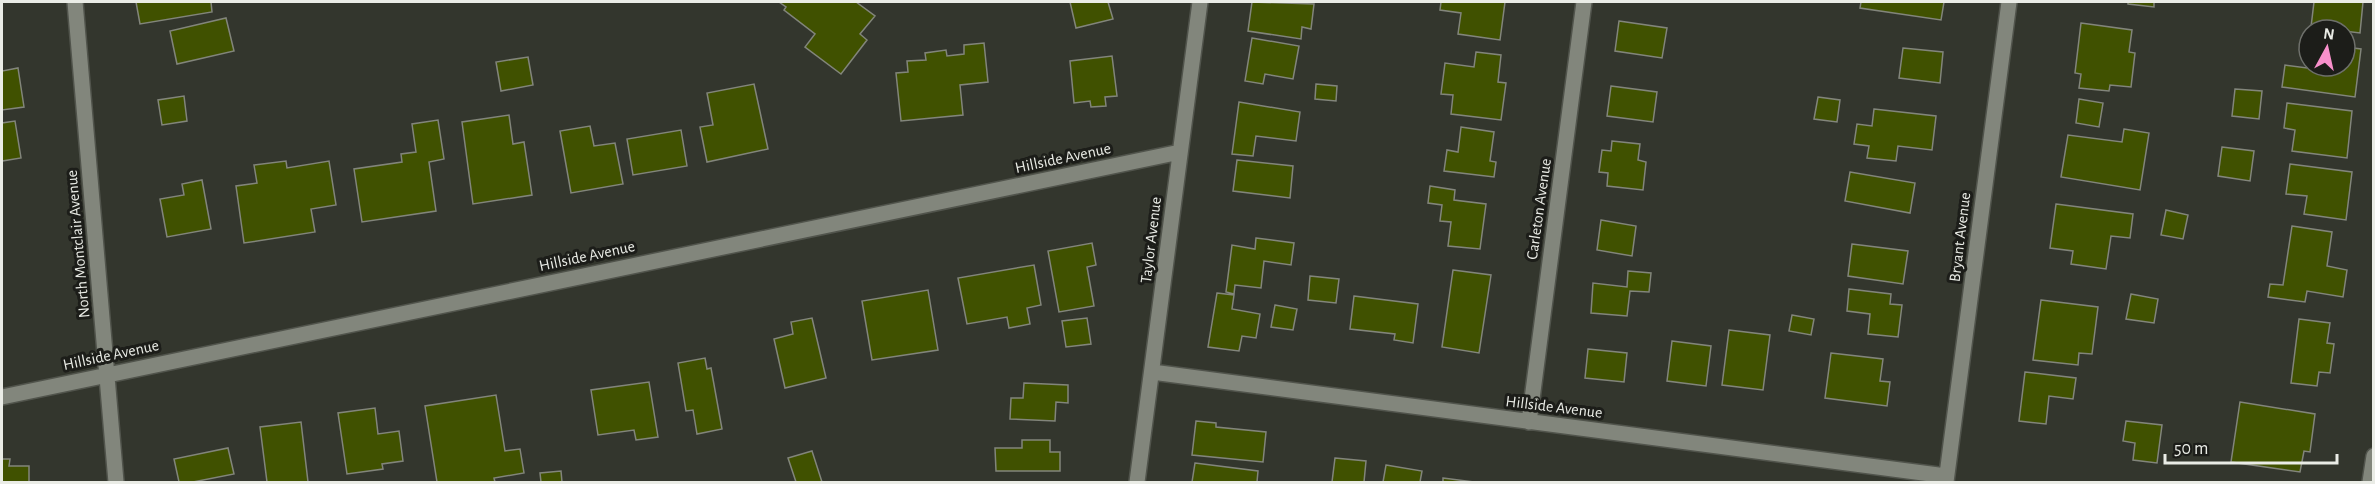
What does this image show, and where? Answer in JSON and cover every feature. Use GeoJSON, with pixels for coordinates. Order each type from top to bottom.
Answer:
{"type":"FeatureCollection","features":[{"type":"Feature","properties":{"kind":"street","name":"North Montclair Avenue"},"geometry":{"type":"LineString","coordinates":[[75,2],[116,483]]}},
{"type":"Feature","properties":{"kind":"street","name":"Taylor Avenue"},"geometry":{"type":"LineString","coordinates":[[1137,483],[1200,2]]}},
{"type":"Feature","properties":{"kind":"street","name":"Carleton Avenue"},"geometry":{"type":"LineString","coordinates":[[1529,422],[1584,2]]}},
{"type":"Feature","properties":{"kind":"street","name":"Bryant Avenue"},"geometry":{"type":"LineString","coordinates":[[1946,479],[2009,2]]}},
{"type":"Feature","properties":{"kind":"street","name":"Hillside Avenue"},"geometry":{"type":"LineString","coordinates":[[2,397],[1180,152]]}},
{"type":"Feature","properties":{"kind":"street","name":"Hillside Avenue"},"geometry":{"type":"LineString","coordinates":[[1152,372],[1946,479]]}},
{"type":"Feature","properties":{"kind":"street"},"geometry":{"type":"LineString","coordinates":[[2370,483],[2373,456]]}},
{"type":"Feature","properties":{"kind":"building"},"geometry":{"type":"Polygon","coordinates":[[[136,2],[211,2],[212,12],[140,24],[136,2]]]}},
{"type":"Feature","properties":{"kind":"building"},"geometry":{"type":"Polygon","coordinates":[[[779,2],[856,2],[875,16],[860,34],[867,40],[841,74],[805,47],[815,34],[784,10],[786,7],[779,2]]]}},
{"type":"Feature","properties":{"kind":"building"},"geometry":{"type":"Polygon","coordinates":[[[1070,2],[1108,2],[1113,19],[1076,28],[1070,2]]]}},
{"type":"Feature","properties":{"kind":"building"},"geometry":{"type":"Polygon","coordinates":[[[1252,2],[1314,4],[1311,29],[1302,27],[1301,39],[1248,31],[1252,2]]]}},
{"type":"Feature","properties":{"kind":"building"},"geometry":{"type":"Polygon","coordinates":[[[1441,2],[1505,2],[1500,40],[1458,34],[1461,13],[1440,10],[1441,2]]]}},
{"type":"Feature","properties":{"kind":"building"},"geometry":{"type":"Polygon","coordinates":[[[1861,2],[1944,2],[1941,20],[1860,8],[1861,2]]]}},
{"type":"Feature","properties":{"kind":"building"},"geometry":{"type":"Polygon","coordinates":[[[2128,2],[2154,2],[2154,7],[2128,4],[2128,2]]]}},
{"type":"Feature","properties":{"kind":"building"},"geometry":{"type":"Polygon","coordinates":[[[2314,2],[2363,2],[2360,33],[2357,33],[2357,18],[2312,18],[2314,2]]]}},
{"type":"Feature","properties":{"kind":"building"},"geometry":{"type":"Polygon","coordinates":[[[226,18],[234,51],[177,64],[170,31],[226,18]]]}},
{"type":"Feature","properties":{"kind":"building"},"geometry":{"type":"Polygon","coordinates":[[[1619,21],[1667,28],[1662,58],[1615,51],[1619,21]]]}},
{"type":"Feature","properties":{"kind":"building"},"geometry":{"type":"Polygon","coordinates":[[[2081,23],[2132,30],[2129,52],[2135,53],[2131,87],[2110,85],[2109,91],[2079,88],[2081,74],[2075,73],[2081,23]]]}},
{"type":"Feature","properties":{"kind":"building"},"geometry":{"type":"Polygon","coordinates":[[[1252,38],[1299,46],[1293,79],[1265,74],[1263,84],[1245,81],[1252,38]]]}},
{"type":"Feature","properties":{"kind":"building"},"geometry":{"type":"Polygon","coordinates":[[[984,43],[988,82],[960,85],[963,115],[901,121],[896,73],[908,72],[907,61],[926,60],[925,53],[946,50],[947,56],[964,54],[964,45],[984,43]]]}},
{"type":"Feature","properties":{"kind":"building"},"geometry":{"type":"Polygon","coordinates":[[[1903,48],[1943,52],[1940,83],[1899,78],[1903,48]]]}},
{"type":"Feature","properties":{"kind":"building"},"geometry":{"type":"Polygon","coordinates":[[[2357,48],[2361,49],[2355,97],[2282,87],[2285,65],[2297,67],[2297,78],[2357,78],[2357,48]]]}},
{"type":"Feature","properties":{"kind":"building"},"geometry":{"type":"Polygon","coordinates":[[[1476,52],[1501,55],[1498,82],[1506,83],[1501,120],[1451,114],[1453,95],[1441,94],[1445,63],[1474,67],[1476,52]]]}},
{"type":"Feature","properties":{"kind":"building"},"geometry":{"type":"Polygon","coordinates":[[[1112,56],[1117,96],[1105,97],[1106,106],[1091,107],[1090,101],[1074,103],[1070,61],[1112,56]]]}},
{"type":"Feature","properties":{"kind":"building"},"geometry":{"type":"Polygon","coordinates":[[[528,57],[533,85],[501,91],[496,62],[528,57]]]}},
{"type":"Feature","properties":{"kind":"building"},"geometry":{"type":"Polygon","coordinates":[[[18,68],[24,107],[2,110],[2,71],[18,68]]]}},
{"type":"Feature","properties":{"kind":"building"},"geometry":{"type":"Polygon","coordinates":[[[754,84],[768,149],[707,162],[700,127],[713,125],[707,93],[754,84]]]}},
{"type":"Feature","properties":{"kind":"building"},"geometry":{"type":"Polygon","coordinates":[[[1316,84],[1337,86],[1336,101],[1315,99],[1316,84]]]}},
{"type":"Feature","properties":{"kind":"building"},"geometry":{"type":"Polygon","coordinates":[[[1611,86],[1657,92],[1653,122],[1607,116],[1611,86]]]}},
{"type":"Feature","properties":{"kind":"building"},"geometry":{"type":"Polygon","coordinates":[[[2235,89],[2262,91],[2259,119],[2232,116],[2235,89]]]}},
{"type":"Feature","properties":{"kind":"building"},"geometry":{"type":"Polygon","coordinates":[[[184,96],[187,121],[162,125],[158,100],[184,96]]]}},
{"type":"Feature","properties":{"kind":"building"},"geometry":{"type":"Polygon","coordinates":[[[1818,97],[1840,100],[1837,122],[1814,119],[1818,97]]]}},
{"type":"Feature","properties":{"kind":"building"},"geometry":{"type":"Polygon","coordinates":[[[2079,99],[2103,103],[2099,127],[2076,123],[2079,99]]]}},
{"type":"Feature","properties":{"kind":"building"},"geometry":{"type":"Polygon","coordinates":[[[1239,102],[1300,112],[1296,141],[1256,136],[1253,156],[1232,154],[1239,102]]]}},
{"type":"Feature","properties":{"kind":"building"},"geometry":{"type":"Polygon","coordinates":[[[2287,103],[2352,111],[2347,158],[2292,151],[2295,130],[2284,128],[2287,103]]]}},
{"type":"Feature","properties":{"kind":"building"},"geometry":{"type":"Polygon","coordinates":[[[1874,109],[1936,116],[1932,150],[1898,146],[1896,161],[1867,158],[1869,146],[1854,144],[1857,124],[1872,126],[1874,109]]]}},
{"type":"Feature","properties":{"kind":"building"},"geometry":{"type":"Polygon","coordinates":[[[509,115],[513,144],[524,142],[532,195],[473,204],[462,122],[509,115]]]}},
{"type":"Feature","properties":{"kind":"building"},"geometry":{"type":"Polygon","coordinates":[[[438,120],[444,159],[429,162],[436,211],[362,222],[354,169],[402,162],[401,154],[416,152],[412,124],[438,120]]]}},
{"type":"Feature","properties":{"kind":"building"},"geometry":{"type":"Polygon","coordinates":[[[15,121],[21,158],[2,161],[2,123],[15,121]]]}},
{"type":"Feature","properties":{"kind":"building"},"geometry":{"type":"Polygon","coordinates":[[[590,126],[594,146],[615,143],[623,184],[571,193],[560,131],[590,126]]]}},
{"type":"Feature","properties":{"kind":"building"},"geometry":{"type":"Polygon","coordinates":[[[1461,127],[1494,132],[1490,161],[1496,162],[1494,177],[1444,171],[1447,150],[1458,152],[1461,127]]]}},
{"type":"Feature","properties":{"kind":"building"},"geometry":{"type":"Polygon","coordinates":[[[2124,129],[2149,133],[2140,190],[2061,177],[2068,135],[2122,142],[2124,129]]]}},
{"type":"Feature","properties":{"kind":"building"},"geometry":{"type":"Polygon","coordinates":[[[681,130],[687,166],[633,175],[627,139],[681,130]]]}},
{"type":"Feature","properties":{"kind":"building"},"geometry":{"type":"Polygon","coordinates":[[[1612,141],[1640,144],[1638,160],[1646,162],[1643,190],[1607,186],[1608,173],[1599,172],[1602,150],[1611,151],[1612,141]]]}},
{"type":"Feature","properties":{"kind":"building"},"geometry":{"type":"Polygon","coordinates":[[[2222,147],[2254,151],[2250,181],[2218,176],[2222,147]]]}},
{"type":"Feature","properties":{"kind":"building"},"geometry":{"type":"Polygon","coordinates":[[[1237,160],[1293,166],[1290,198],[1233,191],[1237,160]]]}},
{"type":"Feature","properties":{"kind":"building"},"geometry":{"type":"Polygon","coordinates":[[[286,161],[287,168],[329,161],[336,205],[311,209],[315,232],[244,243],[236,186],[257,183],[254,165],[286,161]]]}},
{"type":"Feature","properties":{"kind":"building"},"geometry":{"type":"Polygon","coordinates":[[[2290,164],[2352,172],[2346,220],[2304,214],[2307,196],[2286,194],[2290,164]]]}},
{"type":"Feature","properties":{"kind":"building"},"geometry":{"type":"Polygon","coordinates":[[[1850,172],[1915,183],[1910,213],[1845,201],[1850,172]]]}},
{"type":"Feature","properties":{"kind":"building"},"geometry":{"type":"Polygon","coordinates":[[[202,180],[211,229],[167,237],[160,199],[184,195],[182,184],[202,180]]]}},
{"type":"Feature","properties":{"kind":"building"},"geometry":{"type":"Polygon","coordinates":[[[1430,186],[1455,190],[1454,200],[1486,204],[1480,249],[1448,246],[1451,222],[1440,221],[1442,205],[1428,203],[1430,186]]]}},
{"type":"Feature","properties":{"kind":"building"},"geometry":{"type":"Polygon","coordinates":[[[2056,204],[2133,214],[2130,238],[2111,236],[2106,269],[2071,264],[2073,251],[2050,248],[2056,204]]]}},
{"type":"Feature","properties":{"kind":"building"},"geometry":{"type":"Polygon","coordinates":[[[2166,210],[2188,215],[2183,239],[2161,235],[2166,210]]]}},
{"type":"Feature","properties":{"kind":"building"},"geometry":{"type":"Polygon","coordinates":[[[1601,220],[1636,226],[1632,256],[1597,250],[1601,220]]]}},
{"type":"Feature","properties":{"kind":"building"},"geometry":{"type":"Polygon","coordinates":[[[2292,226],[2332,232],[2327,266],[2347,270],[2343,297],[2307,291],[2305,302],[2268,297],[2270,284],[2283,285],[2292,226]]]}},
{"type":"Feature","properties":{"kind":"building"},"geometry":{"type":"Polygon","coordinates":[[[1256,238],[1294,243],[1291,265],[1264,261],[1261,288],[1235,285],[1234,294],[1226,292],[1232,245],[1255,249],[1256,238]]]}},
{"type":"Feature","properties":{"kind":"building"},"geometry":{"type":"Polygon","coordinates":[[[1092,243],[1096,265],[1087,267],[1094,306],[1059,312],[1048,251],[1092,243]]]}},
{"type":"Feature","properties":{"kind":"building"},"geometry":{"type":"Polygon","coordinates":[[[1852,244],[1908,251],[1903,284],[1848,276],[1852,244]]]}},
{"type":"Feature","properties":{"kind":"building"},"geometry":{"type":"Polygon","coordinates":[[[1034,265],[1041,305],[1027,308],[1030,324],[1009,328],[1007,317],[967,324],[958,278],[1034,265]]]}},
{"type":"Feature","properties":{"kind":"building"},"geometry":{"type":"Polygon","coordinates":[[[1453,270],[1491,275],[1479,353],[1442,347],[1453,270]]]}},
{"type":"Feature","properties":{"kind":"building"},"geometry":{"type":"Polygon","coordinates":[[[1628,271],[1651,273],[1649,292],[1630,291],[1627,316],[1591,313],[1593,283],[1627,287],[1628,271]]]}},
{"type":"Feature","properties":{"kind":"building"},"geometry":{"type":"Polygon","coordinates":[[[1310,276],[1339,279],[1336,303],[1308,300],[1310,276]]]}},
{"type":"Feature","properties":{"kind":"building"},"geometry":{"type":"Polygon","coordinates":[[[1849,289],[1891,294],[1890,304],[1902,305],[1898,337],[1868,334],[1870,314],[1847,311],[1849,289]]]}},
{"type":"Feature","properties":{"kind":"building"},"geometry":{"type":"Polygon","coordinates":[[[928,290],[938,350],[872,360],[862,301],[928,290]]]}},
{"type":"Feature","properties":{"kind":"building"},"geometry":{"type":"Polygon","coordinates":[[[1217,293],[1234,295],[1232,309],[1260,314],[1256,338],[1242,336],[1239,351],[1208,347],[1217,293]]]}},
{"type":"Feature","properties":{"kind":"building"},"geometry":{"type":"Polygon","coordinates":[[[2131,294],[2158,299],[2154,323],[2126,319],[2131,294]]]}},
{"type":"Feature","properties":{"kind":"building"},"geometry":{"type":"Polygon","coordinates":[[[1354,296],[1418,304],[1413,343],[1394,340],[1395,334],[1350,329],[1354,296]]]}},
{"type":"Feature","properties":{"kind":"building"},"geometry":{"type":"Polygon","coordinates":[[[2041,300],[2098,307],[2092,354],[2079,353],[2078,365],[2033,360],[2041,300]]]}},
{"type":"Feature","properties":{"kind":"building"},"geometry":{"type":"Polygon","coordinates":[[[1275,305],[1297,309],[1293,330],[1271,327],[1275,305]]]}},
{"type":"Feature","properties":{"kind":"building"},"geometry":{"type":"Polygon","coordinates":[[[1792,315],[1814,319],[1811,335],[1789,331],[1792,315]]]}},
{"type":"Feature","properties":{"kind":"building"},"geometry":{"type":"Polygon","coordinates":[[[812,318],[826,378],[785,388],[774,339],[793,334],[791,322],[812,318]]]}},
{"type":"Feature","properties":{"kind":"building"},"geometry":{"type":"Polygon","coordinates":[[[1087,318],[1091,344],[1066,347],[1062,321],[1087,318]]]}},
{"type":"Feature","properties":{"kind":"building"},"geometry":{"type":"Polygon","coordinates":[[[2299,319],[2330,323],[2327,343],[2334,344],[2330,373],[2319,372],[2317,386],[2291,383],[2299,319]]]}},
{"type":"Feature","properties":{"kind":"building"},"geometry":{"type":"Polygon","coordinates":[[[1729,330],[1770,335],[1763,390],[1722,385],[1729,330]]]}},
{"type":"Feature","properties":{"kind":"building"},"geometry":{"type":"Polygon","coordinates":[[[1672,341],[1711,346],[1706,386],[1667,381],[1672,341]]]}},
{"type":"Feature","properties":{"kind":"building"},"geometry":{"type":"Polygon","coordinates":[[[1588,349],[1627,353],[1624,382],[1585,378],[1588,349]]]}},
{"type":"Feature","properties":{"kind":"building"},"geometry":{"type":"Polygon","coordinates":[[[1831,353],[1883,359],[1880,381],[1890,382],[1887,406],[1825,398],[1831,353]]]}},
{"type":"Feature","properties":{"kind":"building"},"geometry":{"type":"Polygon","coordinates":[[[705,358],[707,369],[711,368],[722,429],[697,434],[693,410],[686,411],[678,363],[705,358]]]}},
{"type":"Feature","properties":{"kind":"building"},"geometry":{"type":"Polygon","coordinates":[[[2025,372],[2076,378],[2073,399],[2049,396],[2046,424],[2019,421],[2025,372]]]}},
{"type":"Feature","properties":{"kind":"building"},"geometry":{"type":"Polygon","coordinates":[[[649,382],[658,437],[636,440],[634,430],[598,435],[591,390],[649,382]]]}},
{"type":"Feature","properties":{"kind":"building"},"geometry":{"type":"Polygon","coordinates":[[[1024,383],[1068,385],[1068,403],[1056,402],[1055,421],[1010,419],[1011,398],[1023,398],[1024,383]]]}},
{"type":"Feature","properties":{"kind":"building"},"geometry":{"type":"Polygon","coordinates":[[[496,395],[505,451],[520,449],[524,473],[494,478],[495,482],[437,482],[425,406],[496,395]]]}},
{"type":"Feature","properties":{"kind":"building"},"geometry":{"type":"Polygon","coordinates":[[[2240,402],[2315,414],[2310,452],[2304,451],[2300,472],[2231,462],[2240,402]]]}},
{"type":"Feature","properties":{"kind":"building"},"geometry":{"type":"Polygon","coordinates":[[[375,408],[378,434],[399,431],[403,461],[382,464],[383,469],[347,474],[338,413],[375,408]]]}},
{"type":"Feature","properties":{"kind":"building"},"geometry":{"type":"Polygon","coordinates":[[[1196,421],[1216,423],[1216,427],[1266,432],[1263,462],[1192,455],[1196,421]]]}},
{"type":"Feature","properties":{"kind":"building"},"geometry":{"type":"Polygon","coordinates":[[[2126,421],[2162,425],[2157,463],[2133,460],[2135,443],[2123,441],[2126,421]]]}},
{"type":"Feature","properties":{"kind":"building"},"geometry":{"type":"Polygon","coordinates":[[[301,422],[308,482],[267,482],[260,427],[301,422]]]}},
{"type":"Feature","properties":{"kind":"building"},"geometry":{"type":"Polygon","coordinates":[[[1022,440],[1050,440],[1050,452],[1060,452],[1060,471],[996,471],[995,448],[1022,448],[1022,440]]]}},
{"type":"Feature","properties":{"kind":"building"},"geometry":{"type":"Polygon","coordinates":[[[228,448],[234,474],[193,482],[179,482],[174,459],[228,448]]]}},
{"type":"Feature","properties":{"kind":"building"},"geometry":{"type":"Polygon","coordinates":[[[812,451],[822,482],[796,482],[788,458],[812,451]]]}},
{"type":"Feature","properties":{"kind":"building"},"geometry":{"type":"Polygon","coordinates":[[[1335,458],[1366,461],[1364,482],[1332,482],[1335,458]]]}},
{"type":"Feature","properties":{"kind":"building"},"geometry":{"type":"Polygon","coordinates":[[[2,459],[10,459],[9,466],[29,466],[29,482],[2,482],[2,459]]]}},
{"type":"Feature","properties":{"kind":"building"},"geometry":{"type":"Polygon","coordinates":[[[1195,463],[1258,471],[1257,482],[1192,482],[1195,463]]]}},
{"type":"Feature","properties":{"kind":"building"},"geometry":{"type":"Polygon","coordinates":[[[1386,465],[1422,471],[1420,482],[1383,482],[1386,465]]]}},
{"type":"Feature","properties":{"kind":"building"},"geometry":{"type":"Polygon","coordinates":[[[561,471],[562,482],[541,482],[540,473],[561,471]]]}},
{"type":"Feature","properties":{"kind":"building"},"geometry":{"type":"Polygon","coordinates":[[[1443,478],[1474,482],[1443,482],[1443,478]]]}}]}
